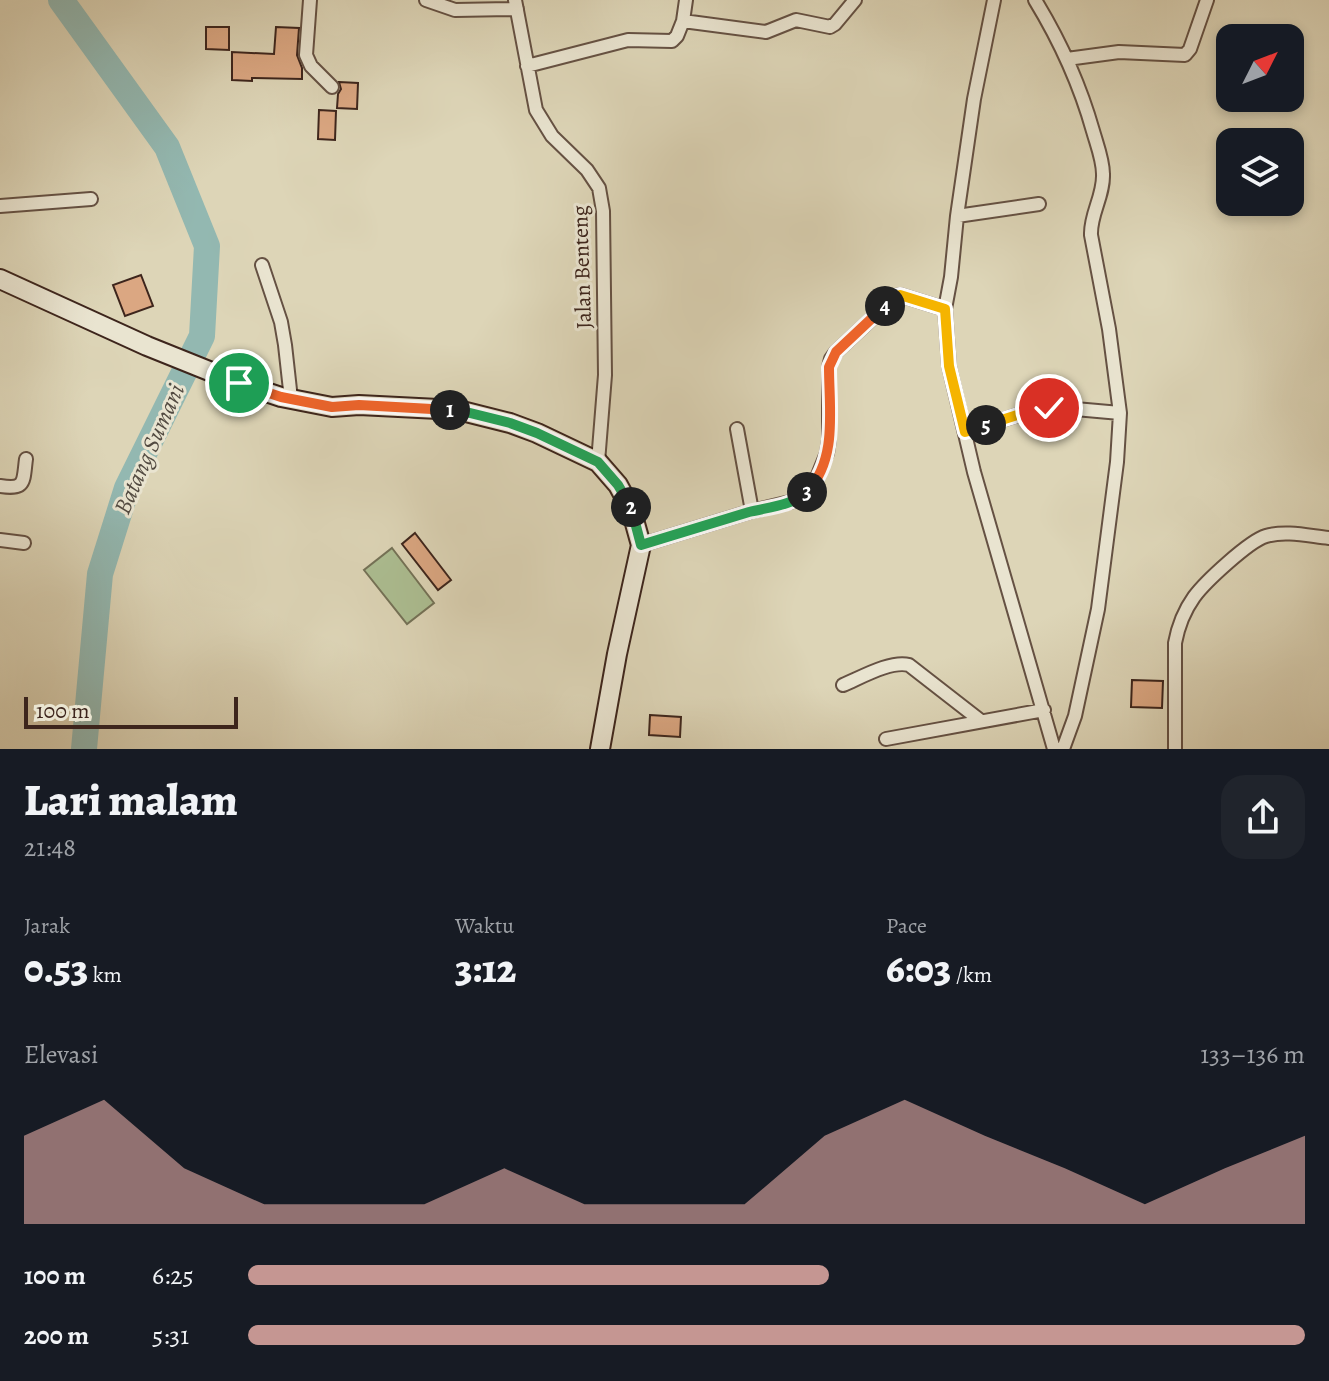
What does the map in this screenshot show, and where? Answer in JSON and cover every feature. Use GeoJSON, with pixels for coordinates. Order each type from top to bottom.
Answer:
{"type":"FeatureCollection","features":[{"type":"Feature","properties":{"kind":"street"},"geometry":{"type":"LineString","coordinates":[[310,0],[306,55],[311,66],[332,87]]}},
{"type":"Feature","properties":{"kind":"street"},"geometry":{"type":"LineString","coordinates":[[426,0],[455,10],[516,4]]}},
{"type":"Feature","properties":{"kind":"street"},"geometry":{"type":"LineString","coordinates":[[527,66],[628,40],[672,41],[683,21],[686,0]]}},
{"type":"Feature","properties":{"kind":"street"},"geometry":{"type":"LineString","coordinates":[[683,21],[766,32],[798,20],[830,27],[855,0]]}},
{"type":"Feature","properties":{"kind":"street"},"geometry":{"type":"LineString","coordinates":[[994,0],[974,99],[945,309],[949,366],[974,472],[1054,749]]}},
{"type":"Feature","properties":{"kind":"street"},"geometry":{"type":"LineString","coordinates":[[1035,0],[1067,59],[1089,116],[1103,173],[1100,197],[1090,223],[1120,413],[1117,462],[1098,609],[1075,716],[1063,749]]}},
{"type":"Feature","properties":{"kind":"street"},"geometry":{"type":"LineString","coordinates":[[1067,59],[1119,52],[1185,55],[1190,49],[1207,0]]}},
{"type":"Feature","properties":{"kind":"street","name":"Jalan Benteng"},"geometry":{"type":"LineString","coordinates":[[516,4],[536,110],[552,136],[587,170],[599,188],[603,211],[605,375],[598,462]]}},
{"type":"Feature","properties":{"kind":"street"},"geometry":{"type":"LineString","coordinates":[[0,206],[91,199]]}},
{"type":"Feature","properties":{"kind":"street"},"geometry":{"type":"LineString","coordinates":[[957,216],[1039,204]]}},
{"type":"Feature","properties":{"kind":"street"},"geometry":{"type":"LineString","coordinates":[[262,265],[281,322],[291,399]]}},
{"type":"Feature","properties":{"kind":"street"},"geometry":{"type":"LineString","coordinates":[[0,279],[147,346],[239,383],[291,399],[332,407],[359,405],[458,410],[537,433],[598,462],[618,485],[631,509],[641,545],[600,749]]}},
{"type":"Feature","properties":{"kind":"street"},"geometry":{"type":"LineString","coordinates":[[641,545],[800,498],[816,480],[827,453],[829,367],[836,352],[896,296],[945,309]]}},
{"type":"Feature","properties":{"kind":"street"},"geometry":{"type":"LineString","coordinates":[[965,432],[1033,410],[1064,408],[1120,413]]}},
{"type":"Feature","properties":{"kind":"street"},"geometry":{"type":"LineString","coordinates":[[737,429],[752,511]]}},
{"type":"Feature","properties":{"kind":"street"},"geometry":{"type":"LineString","coordinates":[[0,486],[14,488],[20,485],[26,459]]}},
{"type":"Feature","properties":{"kind":"street"},"geometry":{"type":"LineString","coordinates":[[1175,749],[1175,643],[1177,630],[1195,596],[1257,539],[1280,533],[1329,538]]}},
{"type":"Feature","properties":{"kind":"street"},"geometry":{"type":"LineString","coordinates":[[0,540],[24,543]]}},
{"type":"Feature","properties":{"kind":"street"},"geometry":{"type":"LineString","coordinates":[[843,685],[894,664],[904,663],[981,721]]}},
{"type":"Feature","properties":{"kind":"street"},"geometry":{"type":"LineString","coordinates":[[886,739],[1044,710]]}},
{"type":"Feature","properties":{"kind":"green space"},"geometry":{"type":"Polygon","coordinates":[[[392,548],[434,603],[407,624],[364,570],[392,548]]]}},
{"type":"Feature","properties":{"kind":"building"},"geometry":{"type":"Polygon","coordinates":[[[206,27],[229,27],[229,50],[206,49],[206,27]]]}},
{"type":"Feature","properties":{"kind":"building"},"geometry":{"type":"Polygon","coordinates":[[[276,27],[299,28],[297,55],[302,79],[232,80],[232,52],[274,54],[276,27]]]}},
{"type":"Feature","properties":{"kind":"building"},"geometry":{"type":"Polygon","coordinates":[[[339,82],[358,83],[357,109],[337,108],[341,89],[339,82]]]}},
{"type":"Feature","properties":{"kind":"building"},"geometry":{"type":"Polygon","coordinates":[[[319,110],[336,111],[335,140],[318,139],[319,110]]]}},
{"type":"Feature","properties":{"kind":"building"},"geometry":{"type":"Polygon","coordinates":[[[141,275],[153,306],[125,316],[113,285],[141,275]]]}},
{"type":"Feature","properties":{"kind":"building"},"geometry":{"type":"Polygon","coordinates":[[[415,533],[451,580],[438,590],[402,544],[415,533]]]}},
{"type":"Feature","properties":{"kind":"building"},"geometry":{"type":"Polygon","coordinates":[[[1132,680],[1163,681],[1162,708],[1131,707],[1132,680]]]}},
{"type":"Feature","properties":{"kind":"building"},"geometry":{"type":"Polygon","coordinates":[[[650,715],[681,717],[680,737],[649,735],[650,715]]]}},
{"type":"Feature","properties":{"kind":"waterway","name":"Batang Sumani"},"geometry":{"type":"LineString","coordinates":[[61,0],[167,147],[207,246],[202,336],[127,488],[100,574],[84,749]]}},
{"type":"Feature","properties":{"kind":"route"},"geometry":{"type":"LineString","coordinates":[[239,383],[281,397],[332,407],[359,405],[458,410],[537,433],[598,462],[618,485],[631,509],[641,545],[800,498],[816,480],[827,453],[831,359],[896,296],[945,309],[949,366],[965,432],[1033,410],[1049,408]]}}]}
